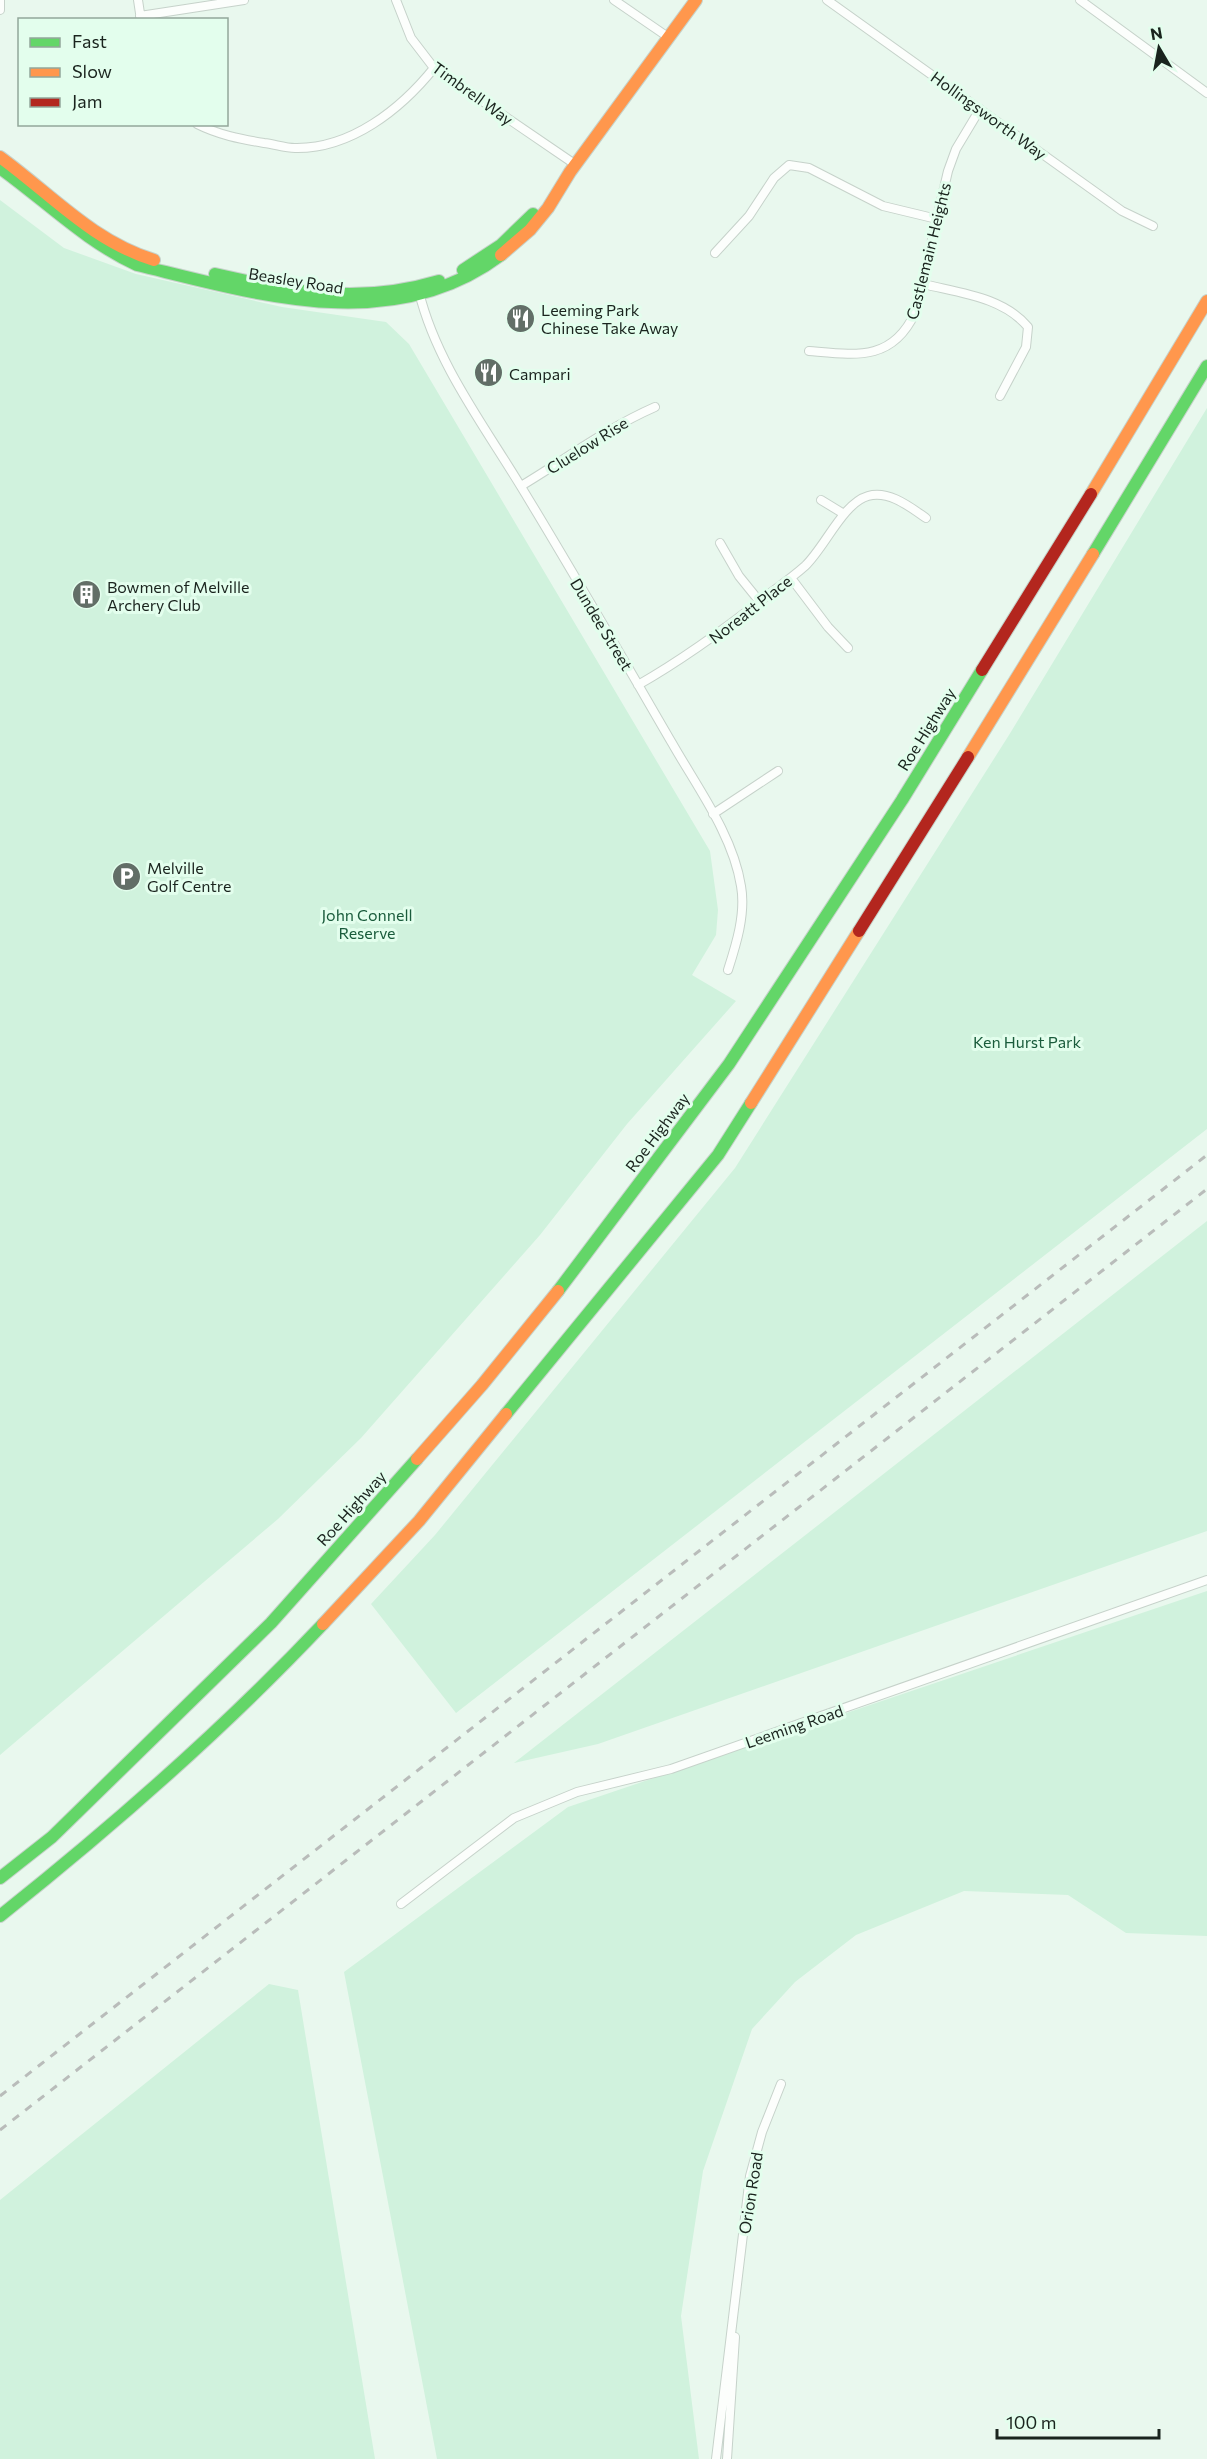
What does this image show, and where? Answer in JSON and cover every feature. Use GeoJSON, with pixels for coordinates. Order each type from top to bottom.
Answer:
{"type":"FeatureCollection","features":[{"type":"Feature","properties":{"kind":"main road","name":"Beasley Road"},"geometry":{"type":"LineString","coordinates":[[0,168],[90,242],[114,256],[137,265],[299,301],[333,305],[384,304],[419,293],[486,257],[516,232],[573,168],[696,0]]}},
{"type":"Feature","properties":{"kind":"main road","name":"Beasley Road"},"geometry":{"type":"LineString","coordinates":[[0,157],[22,172],[89,231],[112,246],[140,257],[315,295],[367,297],[419,293]]}},
{"type":"Feature","properties":{"kind":"main road","name":"Roe Highway"},"geometry":{"type":"LineString","coordinates":[[0,1878],[52,1837],[271,1623],[534,1323],[735,1054],[902,800],[1207,301]]}},
{"type":"Feature","properties":{"kind":"main road"},"geometry":{"type":"LineString","coordinates":[[0,1916],[99,1837],[292,1657],[419,1521],[718,1155],[990,723],[1207,366]]}},
{"type":"Feature","properties":{"kind":"street"},"geometry":{"type":"LineString","coordinates":[[0,0],[0,10]]}},
{"type":"Feature","properties":{"kind":"street"},"geometry":{"type":"LineString","coordinates":[[138,0],[140,18],[244,0]]}},
{"type":"Feature","properties":{"kind":"street","name":"Timbrell Way"},"geometry":{"type":"LineString","coordinates":[[396,0],[411,38],[434,68],[573,168]]}},
{"type":"Feature","properties":{"kind":"street"},"geometry":{"type":"LineString","coordinates":[[614,0],[668,37]]}},
{"type":"Feature","properties":{"kind":"street","name":"Hollingsworth Way"},"geometry":{"type":"LineString","coordinates":[[828,0],[1122,211],[1153,226]]}},
{"type":"Feature","properties":{"kind":"street"},"geometry":{"type":"LineString","coordinates":[[1080,0],[1207,93]]}},
{"type":"Feature","properties":{"kind":"street"},"geometry":{"type":"LineString","coordinates":[[202,126],[223,135],[294,148],[340,141],[363,131],[383,116],[434,68]]}},
{"type":"Feature","properties":{"kind":"street","name":"Castlemain Heights"},"geometry":{"type":"LineString","coordinates":[[809,351],[855,355],[882,349],[896,341],[908,330],[923,284],[937,219],[956,149],[980,109]]}},
{"type":"Feature","properties":{"kind":"street"},"geometry":{"type":"LineString","coordinates":[[715,253],[749,216],[774,178],[789,165],[809,168],[883,206],[937,219]]}},
{"type":"Feature","properties":{"kind":"street"},"geometry":{"type":"LineString","coordinates":[[923,284],[991,301],[1017,313],[1028,327],[1026,347],[1000,396]]}},
{"type":"Feature","properties":{"kind":"street","name":"Dundee Street"},"geometry":{"type":"LineString","coordinates":[[419,293],[438,345],[638,685],[712,814],[736,862],[742,889],[737,944],[728,970]]}},
{"type":"Feature","properties":{"kind":"street","name":"Cluelow Rise"},"geometry":{"type":"LineString","coordinates":[[521,486],[574,455],[617,424],[655,407]]}},
{"type":"Feature","properties":{"kind":"street","name":"Noreatt Place"},"geometry":{"type":"LineString","coordinates":[[638,685],[711,641],[791,578],[822,547],[844,514],[856,501],[870,495],[885,496],[904,503],[926,518]]}},
{"type":"Feature","properties":{"kind":"street"},"geometry":{"type":"LineString","coordinates":[[821,500],[844,514]]}},
{"type":"Feature","properties":{"kind":"street"},"geometry":{"type":"LineString","coordinates":[[720,543],[739,576],[760,602]]}},
{"type":"Feature","properties":{"kind":"street"},"geometry":{"type":"LineString","coordinates":[[791,578],[828,627],[848,648]]}},
{"type":"Feature","properties":{"kind":"street"},"geometry":{"type":"LineString","coordinates":[[712,814],[778,771]]}},
{"type":"Feature","properties":{"kind":"street","name":"Leeming Road"},"geometry":{"type":"LineString","coordinates":[[400,1904],[514,1818],[577,1792],[671,1769],[1207,1580]]}},
{"type":"Feature","properties":{"kind":"street","name":"Orion Road"},"geometry":{"type":"LineString","coordinates":[[716,2459],[750,2176],[762,2132],[781,2084]]}},
{"type":"Feature","properties":{"kind":"street","name":"Orion Road"},"geometry":{"type":"LineString","coordinates":[[726,2459],[735,2368],[736,2307]]}},
{"type":"Feature","properties":{"kind":"green space","name":"John Connell Reserve"},"geometry":{"type":"Polygon","coordinates":[[[0,200],[64,248],[136,274],[282,307],[386,322],[409,344],[710,851],[718,910],[716,935],[692,975],[736,1001],[627,1124],[540,1235],[361,1438],[278,1519],[0,1755],[0,200]]]}},
{"type":"Feature","properties":{"kind":"green space","name":"Ken Hurst Park"},"geometry":{"type":"Polygon","coordinates":[[[1207,408],[1207,1129],[456,1713],[371,1604],[435,1535],[735,1168],[1009,735],[1207,408]]]}},
{"type":"Feature","properties":{"kind":"green space"},"geometry":{"type":"Polygon","coordinates":[[[1207,1221],[1207,1531],[598,1744],[514,1763],[1207,1221]]]}},
{"type":"Feature","properties":{"kind":"green space"},"geometry":{"type":"Polygon","coordinates":[[[1207,1591],[1207,1936],[1126,1933],[1068,1895],[964,1891],[856,1935],[795,1982],[752,2029],[703,2171],[681,2316],[699,2459],[437,2459],[344,1972],[568,1807],[1207,1591]]]}},
{"type":"Feature","properties":{"kind":"green space"},"geometry":{"type":"Polygon","coordinates":[[[269,1984],[298,1990],[375,2459],[0,2459],[0,2200],[269,1984]]]}},
{"type":"Feature","properties":{"kind":"railway"},"geometry":{"type":"LineString","coordinates":[[0,2096],[1207,1155]]}},
{"type":"Feature","properties":{"kind":"railway"},"geometry":{"type":"LineString","coordinates":[[0,2130],[1207,1189]]}},
{"type":"Feature","properties":{"kind":"traffic: fast"},"geometry":{"type":"LineString","coordinates":[[0,168],[83,232],[137,265],[276,296],[323,302],[370,302],[415,295],[459,280],[501,255]]}},
{"type":"Feature","properties":{"kind":"traffic: fast"},"geometry":{"type":"LineString","coordinates":[[463,270],[501,245],[533,214]]}},
{"type":"Feature","properties":{"kind":"traffic: fast"},"geometry":{"type":"LineString","coordinates":[[215,274],[272,286],[354,294],[382,293],[439,281]]}},
{"type":"Feature","properties":{"kind":"traffic: fast"},"geometry":{"type":"LineString","coordinates":[[1093,554],[1207,366]]}},
{"type":"Feature","properties":{"kind":"traffic: fast"},"geometry":{"type":"LineString","coordinates":[[558,1291],[729,1064],[902,800],[982,670]]}},
{"type":"Feature","properties":{"kind":"traffic: fast"},"geometry":{"type":"LineString","coordinates":[[506,1414],[718,1155],[751,1103]]}},
{"type":"Feature","properties":{"kind":"traffic: fast"},"geometry":{"type":"LineString","coordinates":[[0,1878],[52,1837],[271,1623],[417,1459]]}},
{"type":"Feature","properties":{"kind":"traffic: fast"},"geometry":{"type":"LineString","coordinates":[[0,1916],[167,1776],[247,1701],[323,1624]]}},
{"type":"Feature","properties":{"kind":"traffic: slow"},"geometry":{"type":"LineString","coordinates":[[501,255],[530,230],[548,208],[570,172],[696,0]]}},
{"type":"Feature","properties":{"kind":"traffic: slow"},"geometry":{"type":"LineString","coordinates":[[0,157],[91,229],[132,252],[154,260]]}},
{"type":"Feature","properties":{"kind":"traffic: slow"},"geometry":{"type":"LineString","coordinates":[[1091,494],[1207,301]]}},
{"type":"Feature","properties":{"kind":"traffic: slow"},"geometry":{"type":"LineString","coordinates":[[968,757],[1093,554]]}},
{"type":"Feature","properties":{"kind":"traffic: slow"},"geometry":{"type":"LineString","coordinates":[[751,1103],[859,931]]}},
{"type":"Feature","properties":{"kind":"traffic: slow"},"geometry":{"type":"LineString","coordinates":[[417,1459],[482,1385],[558,1291]]}},
{"type":"Feature","properties":{"kind":"traffic: slow"},"geometry":{"type":"LineString","coordinates":[[323,1624],[419,1521],[506,1414]]}},
{"type":"Feature","properties":{"kind":"traffic: jam"},"geometry":{"type":"LineString","coordinates":[[982,670],[1091,494]]}},
{"type":"Feature","properties":{"kind":"traffic: jam"},"geometry":{"type":"LineString","coordinates":[[859,931],[968,757]]}},
{"type":"Feature","properties":{"kind":"place","name":"Leeming Park Chinese Take Away"},"geometry":{"type":"Point","coordinates":[520,318]}},
{"type":"Feature","properties":{"kind":"place","name":"Campari"},"geometry":{"type":"Point","coordinates":[488,373]}},
{"type":"Feature","properties":{"kind":"place","name":"Bowmen of Melville Archery Club"},"geometry":{"type":"Point","coordinates":[86,595]}},
{"type":"Feature","properties":{"kind":"place","name":"Melville Golf Centre"},"geometry":{"type":"Point","coordinates":[126,876]}}]}
